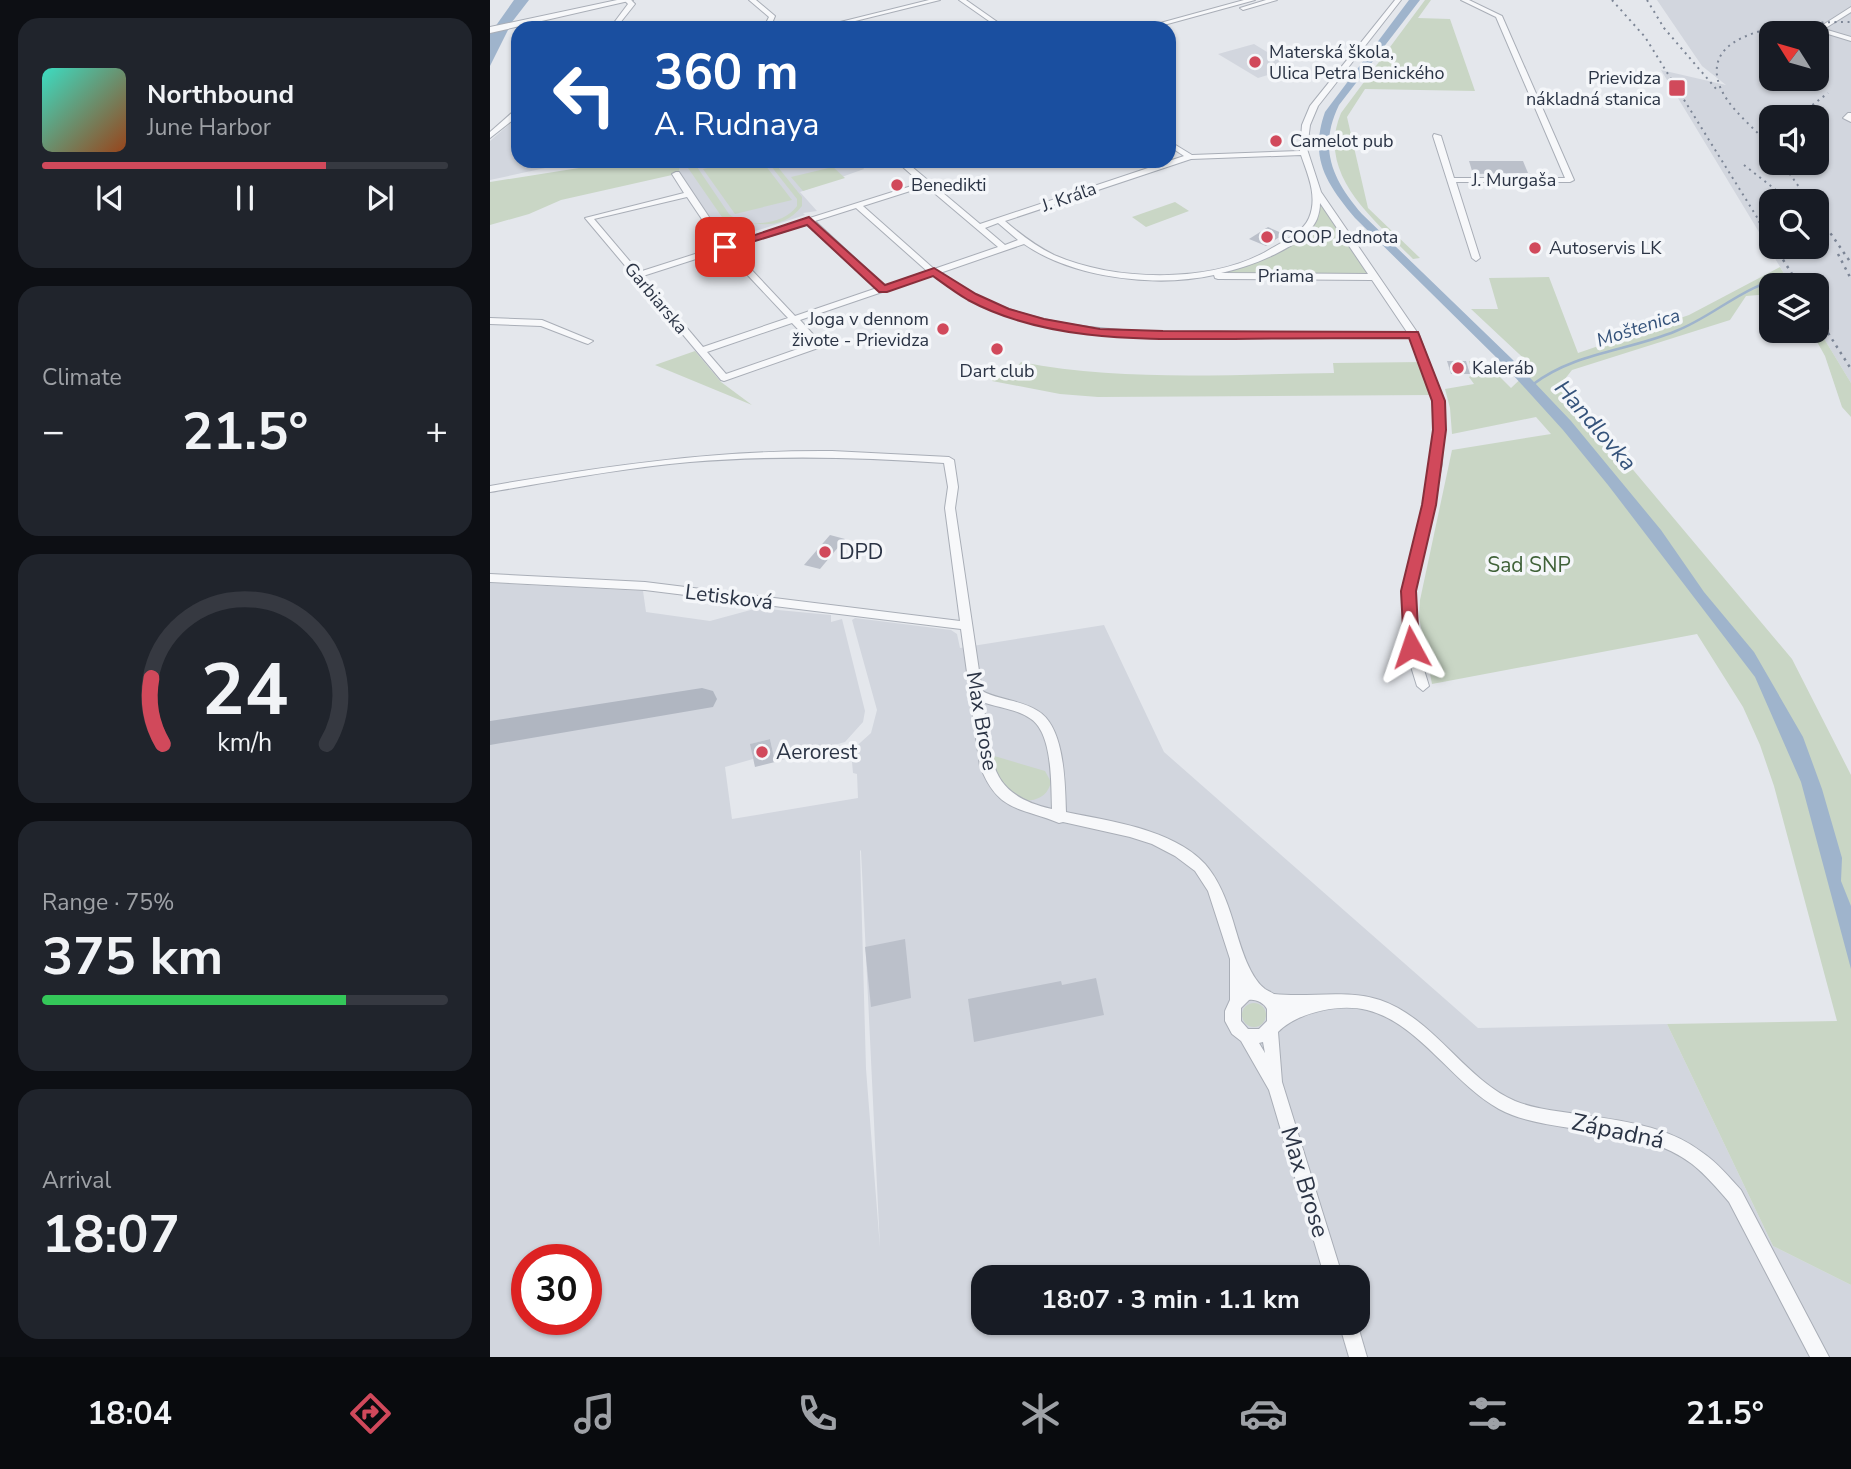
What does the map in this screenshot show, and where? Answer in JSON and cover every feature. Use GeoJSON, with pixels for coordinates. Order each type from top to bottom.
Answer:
{"type":"FeatureCollection","features":[{"type":"Feature","properties":{"kind":"street"},"geometry":{"type":"LineString","coordinates":[[532,21],[628,0],[632,4],[619,21]]}},
{"type":"Feature","properties":{"kind":"street"},"geometry":{"type":"LineString","coordinates":[[848,21],[937,0]]}},
{"type":"Feature","properties":{"kind":"street"},"geometry":{"type":"LineString","coordinates":[[962,0],[993,21]]}},
{"type":"Feature","properties":{"kind":"street"},"geometry":{"type":"LineString","coordinates":[[1172,21],[1252,0]]}},
{"type":"Feature","properties":{"kind":"street"},"geometry":{"type":"LineString","coordinates":[[1176,26],[1273,0]]}},
{"type":"Feature","properties":{"kind":"street"},"geometry":{"type":"LineString","coordinates":[[1398,0],[1314,106],[1306,125],[1304,153],[1317,192],[1414,335],[1426,360],[1439,401],[1437,464],[1408,604],[1411,647],[1423,686]]}},
{"type":"Feature","properties":{"kind":"street","name":"J. Murgaša"},"geometry":{"type":"LineString","coordinates":[[1451,180],[1570,180],[1499,16],[1464,0]]}},
{"type":"Feature","properties":{"kind":"street"},"geometry":{"type":"LineString","coordinates":[[756,1],[773,18],[771,21]]}},
{"type":"Feature","properties":{"kind":"street"},"geometry":{"type":"LineString","coordinates":[[1851,9],[1818,30],[1851,39]]}},
{"type":"Feature","properties":{"kind":"street"},"geometry":{"type":"LineString","coordinates":[[490,30],[511,26]]}},
{"type":"Feature","properties":{"kind":"street"},"geometry":{"type":"LineString","coordinates":[[490,136],[511,119]]}},
{"type":"Feature","properties":{"kind":"street"},"geometry":{"type":"LineString","coordinates":[[1437,136],[1476,258]]}},
{"type":"Feature","properties":{"kind":"street"},"geometry":{"type":"LineString","coordinates":[[1176,148],[1190,157]]}},
{"type":"Feature","properties":{"kind":"street","name":"J. Kráľa"},"geometry":{"type":"LineString","coordinates":[[1176,162],[1190,157],[1304,153]]}},
{"type":"Feature","properties":{"kind":"street"},"geometry":{"type":"LineString","coordinates":[[908,168],[1004,248]]}},
{"type":"Feature","properties":{"kind":"street","name":"J. Kráľa"},"geometry":{"type":"LineString","coordinates":[[999,220],[1157,168]]}},
{"type":"Feature","properties":{"kind":"street"},"geometry":{"type":"LineString","coordinates":[[676,174],[725,247],[794,320]]}},
{"type":"Feature","properties":{"kind":"street"},"geometry":{"type":"LineString","coordinates":[[636,275],[925,184]]}},
{"type":"Feature","properties":{"kind":"street"},"geometry":{"type":"LineString","coordinates":[[979,227],[999,220],[1024,241],[1051,257],[1084,268],[1142,276],[1196,276],[1240,266],[1268,255],[1292,240],[1313,219],[1317,192]]}},
{"type":"Feature","properties":{"kind":"street","name":"Garbiarska"},"geometry":{"type":"LineString","coordinates":[[688,194],[589,218],[723,378],[818,345],[794,320]]}},
{"type":"Feature","properties":{"kind":"street"},"geometry":{"type":"LineString","coordinates":[[857,205],[934,272],[972,297],[1004,311],[1043,322],[1100,332],[1163,335],[1414,335]]}},
{"type":"Feature","properties":{"kind":"street"},"geometry":{"type":"LineString","coordinates":[[1313,219],[1337,220]]}},
{"type":"Feature","properties":{"kind":"street"},"geometry":{"type":"LineString","coordinates":[[809,220],[883,289]]}},
{"type":"Feature","properties":{"kind":"street"},"geometry":{"type":"LineString","coordinates":[[701,351],[1024,241]]}},
{"type":"Feature","properties":{"kind":"street","name":"Priama"},"geometry":{"type":"LineString","coordinates":[[1196,276],[1375,277]]}},
{"type":"Feature","properties":{"kind":"street"},"geometry":{"type":"LineString","coordinates":[[490,321],[542,323],[587,341]]}},
{"type":"Feature","properties":{"kind":"street","name":"Max Brose"},"geometry":{"type":"LineString","coordinates":[[490,489],[615,468],[714,457],[838,453],[949,460],[953,487],[950,508],[986,766],[990,778],[1007,798],[1024,807],[1059,818],[1152,838],[1188,855],[1204,870],[1215,891],[1236,957],[1237,1000],[1231,1010],[1232,1021],[1239,1031],[1246,1035],[1276,1087],[1330,1265]]}},
{"type":"Feature","properties":{"kind":"street","name":"Letisková"},"geometry":{"type":"LineString","coordinates":[[490,578],[645,586],[967,626]]}},
{"type":"Feature","properties":{"kind":"street"},"geometry":{"type":"LineString","coordinates":[[976,694],[991,702],[1031,712],[1048,727],[1058,780],[1059,818]]}},
{"type":"Feature","properties":{"kind":"street","name":"Max Brose"},"geometry":{"type":"LineString","coordinates":[[1236,957],[1277,1013],[1273,1028],[1276,1087]]}},
{"type":"Feature","properties":{"kind":"street"},"geometry":{"type":"LineString","coordinates":[[1237,1000],[1248,995],[1265,998]]}},
{"type":"Feature","properties":{"kind":"street","name":"Západná"},"geometry":{"type":"LineString","coordinates":[[1265,998],[1359,1001],[1381,1007],[1406,1022],[1502,1103],[1542,1116],[1641,1132],[1669,1140],[1703,1160],[1735,1196],[1820,1357]]}},
{"type":"Feature","properties":{"kind":"street","name":"Západná"},"geometry":{"type":"LineString","coordinates":[[1273,1028],[1296,1013],[1336,1000]]}},
{"type":"Feature","properties":{"kind":"street"},"geometry":{"type":"LineString","coordinates":[[1246,1035],[1259,1036],[1273,1028]]}},
{"type":"Feature","properties":{"kind":"street"},"geometry":{"type":"LineString","coordinates":[[1352,1335],[1359,1357]]}},
{"type":"Feature","properties":{"kind":"shaded area"},"geometry":{"type":"Polygon","coordinates":[[[1657,0],[1851,0],[1851,383],[1827,343],[1829,343],[1829,273],[1784,273],[1775,259],[1829,259],[1829,189],[1759,189],[1759,232],[1661,70],[1726,85],[1702,66],[1657,0]]]}},
{"type":"Feature","properties":{"kind":"shaded area","name":"Materská škola, Ulica Petra Benického"},"geometry":{"type":"Polygon","coordinates":[[[1254,44],[1280,60],[1271,74],[1258,78],[1218,54],[1254,44]]]}},
{"type":"Feature","properties":{"kind":"shaded area"},"geometry":{"type":"Polygon","coordinates":[[[511,123],[511,168],[545,168],[490,180],[490,141],[511,123]]]}},
{"type":"Feature","properties":{"kind":"shaded area"},"geometry":{"type":"Polygon","coordinates":[[[680,168],[864,169],[800,192],[817,211],[803,213],[805,215],[725,241],[679,172],[680,168]]]}},
{"type":"Feature","properties":{"kind":"shaded area"},"geometry":{"type":"Polygon","coordinates":[[[490,583],[643,591],[646,612],[710,621],[758,608],[831,615],[831,622],[842,619],[865,711],[863,722],[845,742],[775,762],[770,739],[751,744],[753,759],[725,767],[732,819],[858,798],[857,774],[853,773],[851,751],[871,733],[877,710],[852,620],[855,618],[951,630],[957,634],[960,648],[1104,625],[1164,752],[1478,1028],[1667,1024],[1773,1246],[1851,1285],[1851,1357],[490,1357],[490,583]],[[861,851],[866,1069],[880,1248],[861,851]]]}},
{"type":"Feature","properties":{"kind":"green space"},"geometry":{"type":"Polygon","coordinates":[[[1425,0],[1431,0],[1418,18],[1450,19],[1475,91],[1365,89],[1347,117],[1368,208],[1420,258],[1413,259],[1353,195],[1342,176],[1336,156],[1335,135],[1341,113],[1425,0]]]}},
{"type":"Feature","properties":{"kind":"green space"},"geometry":{"type":"Polygon","coordinates":[[[579,168],[680,168],[679,172],[672,175],[561,200],[529,214],[490,225],[490,182],[579,168]]]}},
{"type":"Feature","properties":{"kind":"green space"},"geometry":{"type":"Polygon","coordinates":[[[688,168],[698,168],[729,214],[745,222],[774,221],[797,206],[797,199],[773,168],[779,168],[802,197],[802,206],[784,221],[755,224],[724,220],[688,168]]]}},
{"type":"Feature","properties":{"kind":"green space"},"geometry":{"type":"Polygon","coordinates":[[[767,168],[792,200],[735,214],[703,169],[767,168]]]}},
{"type":"Feature","properties":{"kind":"green space"},"geometry":{"type":"Polygon","coordinates":[[[834,168],[845,178],[803,191],[791,177],[834,168]]]}},
{"type":"Feature","properties":{"kind":"green space"},"geometry":{"type":"Polygon","coordinates":[[[1317,191],[1375,277],[1203,275],[1240,265],[1285,246],[1313,219],[1317,191]]]}},
{"type":"Feature","properties":{"kind":"green space"},"geometry":{"type":"Polygon","coordinates":[[[1175,202],[1189,211],[1146,227],[1132,217],[1175,202]]]}},
{"type":"Feature","properties":{"kind":"green space"},"geometry":{"type":"Polygon","coordinates":[[[1780,267],[1784,273],[1769,273],[1780,267]]]}},
{"type":"Feature","properties":{"kind":"green space","name":"Sad SNP"},"geometry":{"type":"Polygon","coordinates":[[[1549,277],[1578,353],[1689,315],[1759,278],[1759,295],[1746,296],[1730,320],[1572,370],[1561,384],[1792,659],[1851,775],[1851,1285],[1773,1246],[1667,1024],[1837,1021],[1774,786],[1760,745],[1743,707],[1697,634],[1432,684],[1419,617],[1420,600],[1452,450],[1551,434],[1536,417],[1452,434],[1445,389],[1474,384],[1469,377],[1473,374],[1469,361],[1484,361],[1511,388],[1533,367],[1471,309],[1498,309],[1489,278],[1549,277]]]}},
{"type":"Feature","properties":{"kind":"green space"},"geometry":{"type":"Polygon","coordinates":[[[1818,343],[1827,343],[1851,383],[1851,417],[1842,407],[1825,356],[1818,343]]]}},
{"type":"Feature","properties":{"kind":"green space"},"geometry":{"type":"Polygon","coordinates":[[[695,351],[721,382],[752,405],[655,365],[695,351]]]}},
{"type":"Feature","properties":{"kind":"green space"},"geometry":{"type":"Polygon","coordinates":[[[1021,362],[1098,372],[1177,375],[1334,373],[1333,363],[1423,362],[1432,395],[1098,397],[1060,394],[992,381],[1002,369],[1013,372],[1021,362]]]}},
{"type":"Feature","properties":{"kind":"green space"},"geometry":{"type":"Polygon","coordinates":[[[991,755],[1045,771],[1051,782],[1048,790],[1036,799],[1019,799],[1006,788],[991,755]]]}},
{"type":"Feature","properties":{"kind":"green space"},"geometry":{"type":"Polygon","coordinates":[[[1254,1003],[1263,1006],[1266,1015],[1263,1024],[1254,1027],[1245,1024],[1242,1015],[1245,1006],[1254,1003]]]}},
{"type":"Feature","properties":{"kind":"water"},"geometry":{"type":"Polygon","coordinates":[[[514,0],[529,0],[511,21],[490,66],[490,34],[514,0]]]}},
{"type":"Feature","properties":{"kind":"water"},"geometry":{"type":"Polygon","coordinates":[[[1409,0],[1420,0],[1339,105],[1333,121],[1329,149],[1336,175],[1362,214],[1512,359],[1571,421],[1661,530],[1704,592],[1754,652],[1803,737],[1822,789],[1842,858],[1841,881],[1851,906],[1851,969],[1801,782],[1755,677],[1563,430],[1503,364],[1355,218],[1336,193],[1323,169],[1319,143],[1325,112],[1409,0]]]}},
{"type":"Feature","properties":{"kind":"building"},"geometry":{"type":"Polygon","coordinates":[[[1469,161],[1523,161],[1528,173],[1473,174],[1469,161]]]}},
{"type":"Feature","properties":{"kind":"building","name":"COOP Jednota"},"geometry":{"type":"Polygon","coordinates":[[[1268,227],[1284,234],[1266,246],[1249,239],[1268,227]]]}},
{"type":"Feature","properties":{"kind":"building","name":"Kaleráb"},"geometry":{"type":"Polygon","coordinates":[[[1447,361],[1466,361],[1470,374],[1451,374],[1447,361]]]}},
{"type":"Feature","properties":{"kind":"building","name":"DPD"},"geometry":{"type":"Polygon","coordinates":[[[830,535],[845,539],[820,569],[804,565],[830,535]]]}},
{"type":"Feature","properties":{"kind":"building","name":"Aerorest"},"geometry":{"type":"Polygon","coordinates":[[[770,739],[775,762],[755,767],[750,744],[770,739]]]}},
{"type":"Feature","properties":{"kind":"building"},"geometry":{"type":"Polygon","coordinates":[[[905,939],[911,998],[871,1007],[865,947],[905,939]]]}},
{"type":"Feature","properties":{"kind":"building"},"geometry":{"type":"Polygon","coordinates":[[[1096,978],[1104,1015],[974,1042],[968,999],[1061,981],[1062,985],[1096,978]]]}},
{"type":"Feature","properties":{"kind":"waterway","name":"Moštenica"},"geometry":{"type":"LineString","coordinates":[[1532,385],[1566,365],[1676,331],[1759,286]]}},
{"type":"Feature","properties":{"kind":"taxiway"},"geometry":{"type":"LineString","coordinates":[[490,733],[702,699]]}},
{"type":"Feature","properties":{"kind":"railway"},"geometry":{"type":"LineString","coordinates":[[1612,0],[1645,37],[1759,220]]}},
{"type":"Feature","properties":{"kind":"railway"},"geometry":{"type":"LineString","coordinates":[[1647,0],[1664,28],[1718,91]]}},
{"type":"Feature","properties":{"kind":"railway"},"geometry":{"type":"LineString","coordinates":[[1759,134],[1728,101],[1719,84],[1717,64],[1726,49],[1742,38],[1764,30],[1812,23],[1851,22]]}},
{"type":"Feature","properties":{"kind":"railway"},"geometry":{"type":"LineString","coordinates":[[1812,105],[1828,93]]}},
{"type":"Feature","properties":{"kind":"railway"},"geometry":{"type":"LineString","coordinates":[[1744,165],[1775,189]]}},
{"type":"Feature","properties":{"kind":"railway"},"geometry":{"type":"LineString","coordinates":[[1791,175],[1800,189]]}},
{"type":"Feature","properties":{"kind":"railway"},"geometry":{"type":"LineString","coordinates":[[1829,231],[1851,263]]}},
{"type":"Feature","properties":{"kind":"railway"},"geometry":{"type":"LineString","coordinates":[[1838,254],[1851,279]]}},
{"type":"Feature","properties":{"kind":"railway"},"geometry":{"type":"LineString","coordinates":[[1783,259],[1791,273]]}},
{"type":"Feature","properties":{"kind":"railway"},"geometry":{"type":"LineString","coordinates":[[1829,334],[1851,369]]}},
{"type":"Feature","properties":{"kind":"place","name":"Materská škola, Ulica Petra Benického"},"geometry":{"type":"Point","coordinates":[1255,62]}},
{"type":"Feature","properties":{"kind":"place","name":"Prievidza nákladná stanica"},"geometry":{"type":"Point","coordinates":[1677,88]}},
{"type":"Feature","properties":{"kind":"place","name":"Camelot pub"},"geometry":{"type":"Point","coordinates":[1276,141]}},
{"type":"Feature","properties":{"kind":"place","name":"Benedikti"},"geometry":{"type":"Point","coordinates":[897,185]}},
{"type":"Feature","properties":{"kind":"place","name":"COOP Jednota"},"geometry":{"type":"Point","coordinates":[1267,237]}},
{"type":"Feature","properties":{"kind":"place","name":"Autoservis LK"},"geometry":{"type":"Point","coordinates":[1535,248]}},
{"type":"Feature","properties":{"kind":"place","name":"Joga v dennom živote - Prievidza"},"geometry":{"type":"Point","coordinates":[943,329]}},
{"type":"Feature","properties":{"kind":"place","name":"Dart club"},"geometry":{"type":"Point","coordinates":[997,349]}},
{"type":"Feature","properties":{"kind":"place","name":"Kaleráb"},"geometry":{"type":"Point","coordinates":[1458,368]}},
{"type":"Feature","properties":{"kind":"place","name":"DPD"},"geometry":{"type":"Point","coordinates":[825,552]}},
{"type":"Feature","properties":{"kind":"place","name":"Aerorest"},"geometry":{"type":"Point","coordinates":[762,752]}},
{"type":"Feature","properties":{"kind":"route"},"geometry":{"type":"LineString","coordinates":[[725,247],[809,220],[883,289],[934,272],[972,297],[1004,311],[1057,326],[1100,332],[1163,335],[1414,335],[1426,360],[1439,401],[1440,430],[1437,464],[1409,591],[1411,647]]}},
{"type":"Feature","properties":{"kind":"water label","name":"Handlovka"},"geometry":{"type":"Point","coordinates":[1596,425]}}]}
